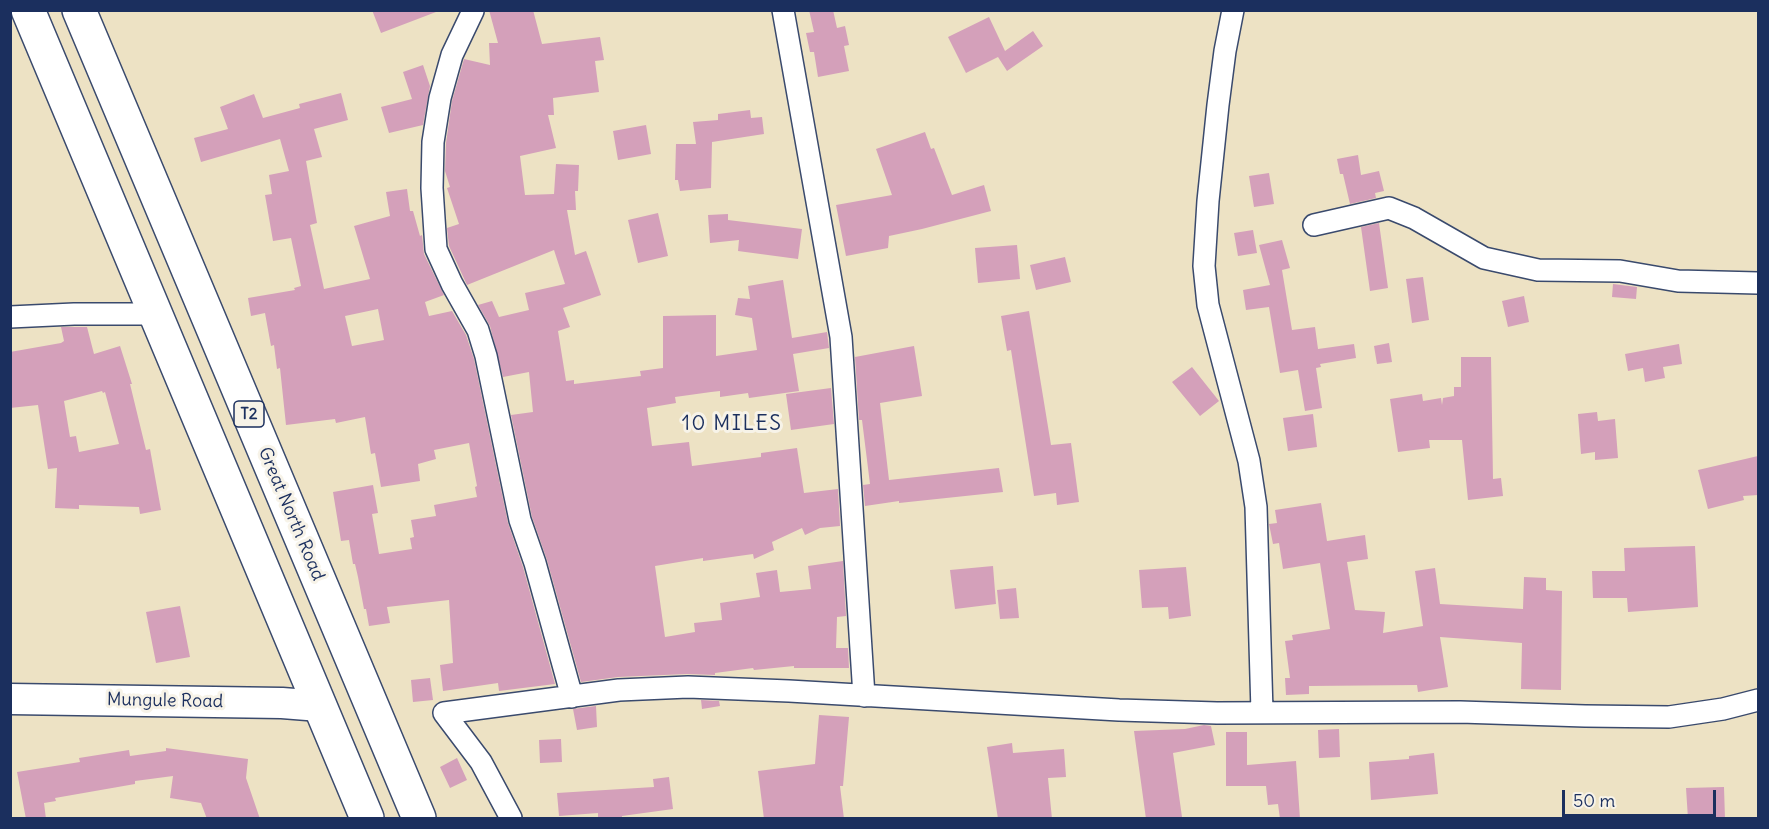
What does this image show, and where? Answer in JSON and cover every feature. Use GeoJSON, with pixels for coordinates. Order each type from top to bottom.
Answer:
{"type":"FeatureCollection","features":[{"type":"Feature","properties":{"kind":"highway"},"geometry":{"type":"LineString","coordinates":[[28,10],[367,819]]}},
{"type":"Feature","properties":{"kind":"highway","name":"Great North Road"},"geometry":{"type":"LineString","coordinates":[[79,10],[419,819]]}},
{"type":"Feature","properties":{"kind":"street"},"geometry":{"type":"LineString","coordinates":[[783,10],[841,337],[864,696]]}},
{"type":"Feature","properties":{"kind":"street"},"geometry":{"type":"LineString","coordinates":[[1233,10],[1218,105],[1204,266],[1208,305],[1245,442],[1256,507],[1262,712]]}},
{"type":"Feature","properties":{"kind":"street"},"geometry":{"type":"LineString","coordinates":[[473,11],[452,55],[440,98],[433,142],[432,188],[436,249],[481,339],[520,520],[535,563],[572,697]]}},
{"type":"Feature","properties":{"kind":"street"},"geometry":{"type":"LineString","coordinates":[[1314,225],[1389,208],[1414,218],[1484,258],[1538,270],[1620,271],[1678,281],[1758,283]]}},
{"type":"Feature","properties":{"kind":"street"},"geometry":{"type":"LineString","coordinates":[[10,317],[156,314]]}},
{"type":"Feature","properties":{"kind":"street"},"geometry":{"type":"LineString","coordinates":[[511,819],[481,762],[444,713],[619,690],[688,687],[1119,710],[1460,712],[1669,717],[1723,709],[1758,699]]}},
{"type":"Feature","properties":{"kind":"street","name":"Mungule Road"},"geometry":{"type":"LineString","coordinates":[[10,699],[282,703],[320,706]]}},
{"type":"Feature","properties":{"kind":"building"},"geometry":{"type":"Polygon","coordinates":[[[372,10],[436,10],[436,12],[381,33],[372,10]]]}},
{"type":"Feature","properties":{"kind":"building"},"geometry":{"type":"Polygon","coordinates":[[[489,10],[533,10],[542,44],[600,37],[604,60],[595,61],[599,92],[553,98],[554,115],[548,115],[556,148],[520,156],[525,195],[554,194],[556,164],[579,165],[578,191],[575,191],[576,210],[567,210],[575,255],[586,251],[601,295],[563,308],[570,327],[558,331],[566,381],[574,380],[574,384],[641,376],[640,371],[663,368],[663,316],[716,315],[716,356],[757,350],[752,318],[735,315],[738,298],[750,299],[748,286],[783,280],[792,338],[827,332],[829,348],[793,354],[799,391],[749,398],[748,393],[720,397],[720,391],[711,392],[675,397],[676,403],[647,408],[652,446],[689,442],[692,466],[761,457],[761,453],[797,448],[804,493],[838,489],[840,526],[820,528],[805,535],[802,528],[772,542],[774,550],[754,559],[753,554],[703,561],[703,558],[655,566],[665,637],[695,632],[694,623],[722,620],[720,603],[760,597],[756,573],[777,570],[780,592],[811,589],[808,566],[843,561],[846,616],[837,617],[836,648],[848,648],[849,668],[794,668],[794,666],[754,670],[753,668],[715,673],[715,675],[618,677],[581,682],[547,560],[532,517],[511,415],[533,412],[529,372],[503,377],[490,326],[478,305],[492,301],[499,317],[529,310],[525,293],[565,284],[554,250],[467,285],[449,246],[447,228],[459,224],[447,188],[450,187],[445,171],[452,101],[464,59],[490,65],[489,43],[498,43],[489,10]]]}},
{"type":"Feature","properties":{"kind":"building"},"geometry":{"type":"Polygon","coordinates":[[[809,10],[833,10],[837,28],[845,26],[849,45],[844,46],[849,71],[818,77],[814,52],[810,52],[806,33],[814,32],[809,10]]]}},
{"type":"Feature","properties":{"kind":"building"},"geometry":{"type":"Polygon","coordinates":[[[989,17],[1005,51],[1033,31],[1043,46],[1007,71],[998,57],[966,73],[948,37],[989,17]]]}},
{"type":"Feature","properties":{"kind":"building"},"geometry":{"type":"Polygon","coordinates":[[[423,65],[430,86],[423,125],[389,133],[381,107],[412,99],[403,72],[423,65]]]}},
{"type":"Feature","properties":{"kind":"building"},"geometry":{"type":"Polygon","coordinates":[[[341,93],[348,120],[314,129],[322,157],[306,161],[317,223],[310,225],[324,289],[370,279],[354,226],[390,216],[386,192],[407,189],[410,211],[413,211],[420,236],[422,235],[424,254],[444,295],[425,302],[429,316],[452,311],[466,335],[474,359],[508,523],[523,567],[555,684],[499,691],[498,683],[443,691],[440,665],[453,663],[449,600],[387,607],[390,623],[369,626],[349,540],[341,541],[333,492],[373,485],[378,513],[372,514],[379,554],[412,549],[410,538],[414,537],[411,520],[436,516],[434,505],[477,497],[475,487],[477,486],[469,443],[434,450],[436,459],[418,464],[420,481],[381,487],[375,453],[371,454],[365,417],[336,423],[335,419],[286,425],[280,368],[277,369],[274,345],[271,346],[265,313],[251,316],[248,298],[295,290],[294,288],[301,286],[291,238],[273,241],[265,195],[272,194],[269,175],[289,171],[280,139],[201,162],[194,138],[228,129],[220,107],[254,94],[263,118],[300,108],[299,104],[341,93]],[[378,309],[345,316],[352,346],[384,340],[378,309]]]}},
{"type":"Feature","properties":{"kind":"building"},"geometry":{"type":"Polygon","coordinates":[[[750,110],[751,118],[762,117],[764,134],[712,142],[711,188],[680,191],[678,180],[675,180],[676,144],[696,144],[693,122],[718,120],[718,114],[750,110]]]}},
{"type":"Feature","properties":{"kind":"building"},"geometry":{"type":"Polygon","coordinates":[[[646,125],[651,154],[618,160],[613,131],[646,125]]]}},
{"type":"Feature","properties":{"kind":"building"},"geometry":{"type":"Polygon","coordinates":[[[925,132],[931,149],[934,148],[952,195],[984,185],[991,211],[889,236],[888,248],[846,256],[836,205],[892,195],[876,149],[925,132]]]}},
{"type":"Feature","properties":{"kind":"building"},"geometry":{"type":"Polygon","coordinates":[[[1358,155],[1361,175],[1379,171],[1384,191],[1375,193],[1376,198],[1350,204],[1337,159],[1358,155]]]}},
{"type":"Feature","properties":{"kind":"building"},"geometry":{"type":"Polygon","coordinates":[[[1269,173],[1274,204],[1254,207],[1249,176],[1269,173]]]}},
{"type":"Feature","properties":{"kind":"building"},"geometry":{"type":"Polygon","coordinates":[[[658,213],[668,256],[638,263],[628,220],[658,213]]]}},
{"type":"Feature","properties":{"kind":"building"},"geometry":{"type":"Polygon","coordinates":[[[728,214],[728,220],[802,229],[798,259],[738,251],[739,240],[710,243],[708,215],[728,214]]]}},
{"type":"Feature","properties":{"kind":"building"},"geometry":{"type":"Polygon","coordinates":[[[1379,223],[1388,288],[1370,291],[1361,227],[1379,223]]]}},
{"type":"Feature","properties":{"kind":"building"},"geometry":{"type":"Polygon","coordinates":[[[1253,230],[1257,253],[1238,256],[1234,233],[1253,230]]]}},
{"type":"Feature","properties":{"kind":"building"},"geometry":{"type":"Polygon","coordinates":[[[1282,240],[1290,268],[1282,270],[1292,330],[1315,327],[1318,349],[1354,344],[1356,358],[1320,364],[1321,367],[1316,368],[1322,408],[1305,411],[1298,370],[1280,373],[1269,307],[1246,310],[1243,290],[1270,285],[1259,245],[1282,240]]]}},
{"type":"Feature","properties":{"kind":"building"},"geometry":{"type":"Polygon","coordinates":[[[1017,245],[1020,279],[978,283],[975,248],[1017,245]]]}},
{"type":"Feature","properties":{"kind":"building"},"geometry":{"type":"Polygon","coordinates":[[[1065,257],[1071,282],[1036,290],[1030,265],[1065,257]]]}},
{"type":"Feature","properties":{"kind":"building"},"geometry":{"type":"Polygon","coordinates":[[[1423,277],[1429,320],[1412,323],[1406,279],[1423,277]]]}},
{"type":"Feature","properties":{"kind":"building"},"geometry":{"type":"Polygon","coordinates":[[[1613,284],[1637,287],[1636,299],[1612,297],[1613,284]]]}},
{"type":"Feature","properties":{"kind":"building"},"geometry":{"type":"Polygon","coordinates":[[[1524,296],[1529,322],[1508,327],[1502,301],[1524,296]]]}},
{"type":"Feature","properties":{"kind":"building"},"geometry":{"type":"Polygon","coordinates":[[[1029,311],[1051,445],[1071,443],[1079,502],[1057,505],[1056,493],[1034,496],[1011,350],[1007,351],[1001,316],[1029,311]]]}},
{"type":"Feature","properties":{"kind":"building"},"geometry":{"type":"Polygon","coordinates":[[[61,327],[87,327],[94,354],[120,346],[132,384],[130,384],[146,450],[150,449],[161,510],[140,514],[139,507],[79,505],[79,509],[55,508],[57,468],[48,469],[38,405],[10,408],[10,352],[64,341],[61,327]],[[102,391],[64,401],[70,437],[76,436],[79,452],[119,444],[105,392],[102,391]]]}},
{"type":"Feature","properties":{"kind":"building"},"geometry":{"type":"Polygon","coordinates":[[[1389,343],[1392,362],[1377,364],[1374,346],[1389,343]]]}},
{"type":"Feature","properties":{"kind":"building"},"geometry":{"type":"Polygon","coordinates":[[[1679,344],[1682,364],[1663,367],[1665,378],[1645,382],[1643,368],[1628,371],[1625,354],[1679,344]]]}},
{"type":"Feature","properties":{"kind":"building"},"geometry":{"type":"Polygon","coordinates":[[[914,346],[922,396],[880,403],[889,480],[999,468],[1003,492],[865,506],[863,485],[870,484],[862,420],[859,420],[855,357],[914,346]]]}},
{"type":"Feature","properties":{"kind":"building"},"geometry":{"type":"Polygon","coordinates":[[[1461,357],[1491,357],[1493,479],[1501,478],[1503,496],[1468,500],[1462,440],[1429,440],[1430,448],[1398,452],[1390,399],[1422,394],[1423,401],[1441,398],[1442,405],[1443,398],[1454,396],[1454,387],[1461,387],[1461,357]]]}},
{"type":"Feature","properties":{"kind":"building"},"geometry":{"type":"Polygon","coordinates":[[[1192,367],[1219,401],[1200,416],[1172,382],[1192,367]]]}},
{"type":"Feature","properties":{"kind":"building"},"geometry":{"type":"Polygon","coordinates":[[[831,388],[834,424],[791,430],[786,394],[831,388]]]}},
{"type":"Feature","properties":{"kind":"building"},"geometry":{"type":"Polygon","coordinates":[[[1597,412],[1598,421],[1615,419],[1618,458],[1595,460],[1595,452],[1581,454],[1578,414],[1597,412]]]}},
{"type":"Feature","properties":{"kind":"building"},"geometry":{"type":"Polygon","coordinates":[[[1313,414],[1317,447],[1288,451],[1283,418],[1313,414]]]}},
{"type":"Feature","properties":{"kind":"building"},"geometry":{"type":"Polygon","coordinates":[[[1758,456],[1758,495],[1743,496],[1744,500],[1708,509],[1698,470],[1758,456]]]}},
{"type":"Feature","properties":{"kind":"building"},"geometry":{"type":"Polygon","coordinates":[[[1321,503],[1327,541],[1365,535],[1368,559],[1347,562],[1355,610],[1385,612],[1383,633],[1423,626],[1415,571],[1435,568],[1440,604],[1523,609],[1524,577],[1546,578],[1546,590],[1562,591],[1561,690],[1521,689],[1522,643],[1440,637],[1448,687],[1418,692],[1417,685],[1309,686],[1309,694],[1286,695],[1285,678],[1290,678],[1285,641],[1293,640],[1292,635],[1330,629],[1320,563],[1283,569],[1279,543],[1273,544],[1269,524],[1277,523],[1275,510],[1321,503]]]}},
{"type":"Feature","properties":{"kind":"building"},"geometry":{"type":"Polygon","coordinates":[[[1695,546],[1698,607],[1628,612],[1627,598],[1593,598],[1592,571],[1625,571],[1624,548],[1695,546]]]}},
{"type":"Feature","properties":{"kind":"building"},"geometry":{"type":"Polygon","coordinates":[[[993,566],[996,604],[955,609],[950,570],[993,566]]]}},
{"type":"Feature","properties":{"kind":"building"},"geometry":{"type":"Polygon","coordinates":[[[1186,567],[1191,616],[1169,619],[1168,607],[1142,608],[1139,570],[1186,567]]]}},
{"type":"Feature","properties":{"kind":"building"},"geometry":{"type":"Polygon","coordinates":[[[1016,588],[1019,618],[1000,619],[997,590],[1016,588]]]}},
{"type":"Feature","properties":{"kind":"building"},"geometry":{"type":"Polygon","coordinates":[[[180,606],[190,657],[156,663],[146,612],[180,606]]]}},
{"type":"Feature","properties":{"kind":"building"},"geometry":{"type":"Polygon","coordinates":[[[430,678],[433,700],[413,702],[411,680],[430,678]]]}},
{"type":"Feature","properties":{"kind":"building"},"geometry":{"type":"Polygon","coordinates":[[[701,700],[719,701],[720,706],[702,709],[701,700]]]}},
{"type":"Feature","properties":{"kind":"building"},"geometry":{"type":"Polygon","coordinates":[[[596,706],[597,727],[577,730],[573,709],[596,706]]]}},
{"type":"Feature","properties":{"kind":"building"},"geometry":{"type":"Polygon","coordinates":[[[819,715],[849,717],[843,786],[840,786],[844,819],[764,819],[758,771],[815,764],[819,715]]]}},
{"type":"Feature","properties":{"kind":"building"},"geometry":{"type":"Polygon","coordinates":[[[1211,726],[1215,745],[1173,753],[1182,817],[1146,819],[1134,731],[1185,729],[1211,726]]]}},
{"type":"Feature","properties":{"kind":"building"},"geometry":{"type":"Polygon","coordinates":[[[1339,729],[1340,757],[1319,758],[1318,730],[1339,729]]]}},
{"type":"Feature","properties":{"kind":"building"},"geometry":{"type":"Polygon","coordinates":[[[1226,732],[1247,732],[1247,765],[1296,761],[1300,819],[1280,819],[1278,804],[1268,805],[1266,786],[1226,786],[1226,732]]]}},
{"type":"Feature","properties":{"kind":"building"},"geometry":{"type":"Polygon","coordinates":[[[561,739],[562,762],[540,763],[539,740],[561,739]]]}},
{"type":"Feature","properties":{"kind":"building"},"geometry":{"type":"Polygon","coordinates":[[[1012,743],[1013,753],[1064,749],[1066,777],[1048,778],[1052,819],[998,819],[987,747],[1012,743]]]}},
{"type":"Feature","properties":{"kind":"building"},"geometry":{"type":"Polygon","coordinates":[[[166,748],[248,759],[246,778],[260,819],[207,819],[201,803],[170,798],[173,776],[135,781],[135,784],[55,798],[56,801],[44,803],[46,819],[26,819],[17,772],[80,762],[79,758],[129,750],[130,756],[166,751],[166,748]]]}},
{"type":"Feature","properties":{"kind":"building"},"geometry":{"type":"Polygon","coordinates":[[[1434,753],[1438,794],[1371,800],[1369,762],[1409,759],[1409,756],[1434,753]]]}},
{"type":"Feature","properties":{"kind":"building"},"geometry":{"type":"Polygon","coordinates":[[[457,758],[467,780],[450,788],[440,767],[457,758]]]}},
{"type":"Feature","properties":{"kind":"building"},"geometry":{"type":"Polygon","coordinates":[[[669,777],[673,809],[622,816],[622,819],[598,819],[598,813],[559,816],[557,793],[654,787],[653,779],[669,777]]]}},
{"type":"Feature","properties":{"kind":"building"},"geometry":{"type":"Polygon","coordinates":[[[1724,787],[1725,819],[1688,819],[1686,788],[1724,787]]]}},
{"type":"Feature","properties":{"kind":"district","name":"10 MILES"},"geometry":{"type":"Point","coordinates":[732,424]}}]}
